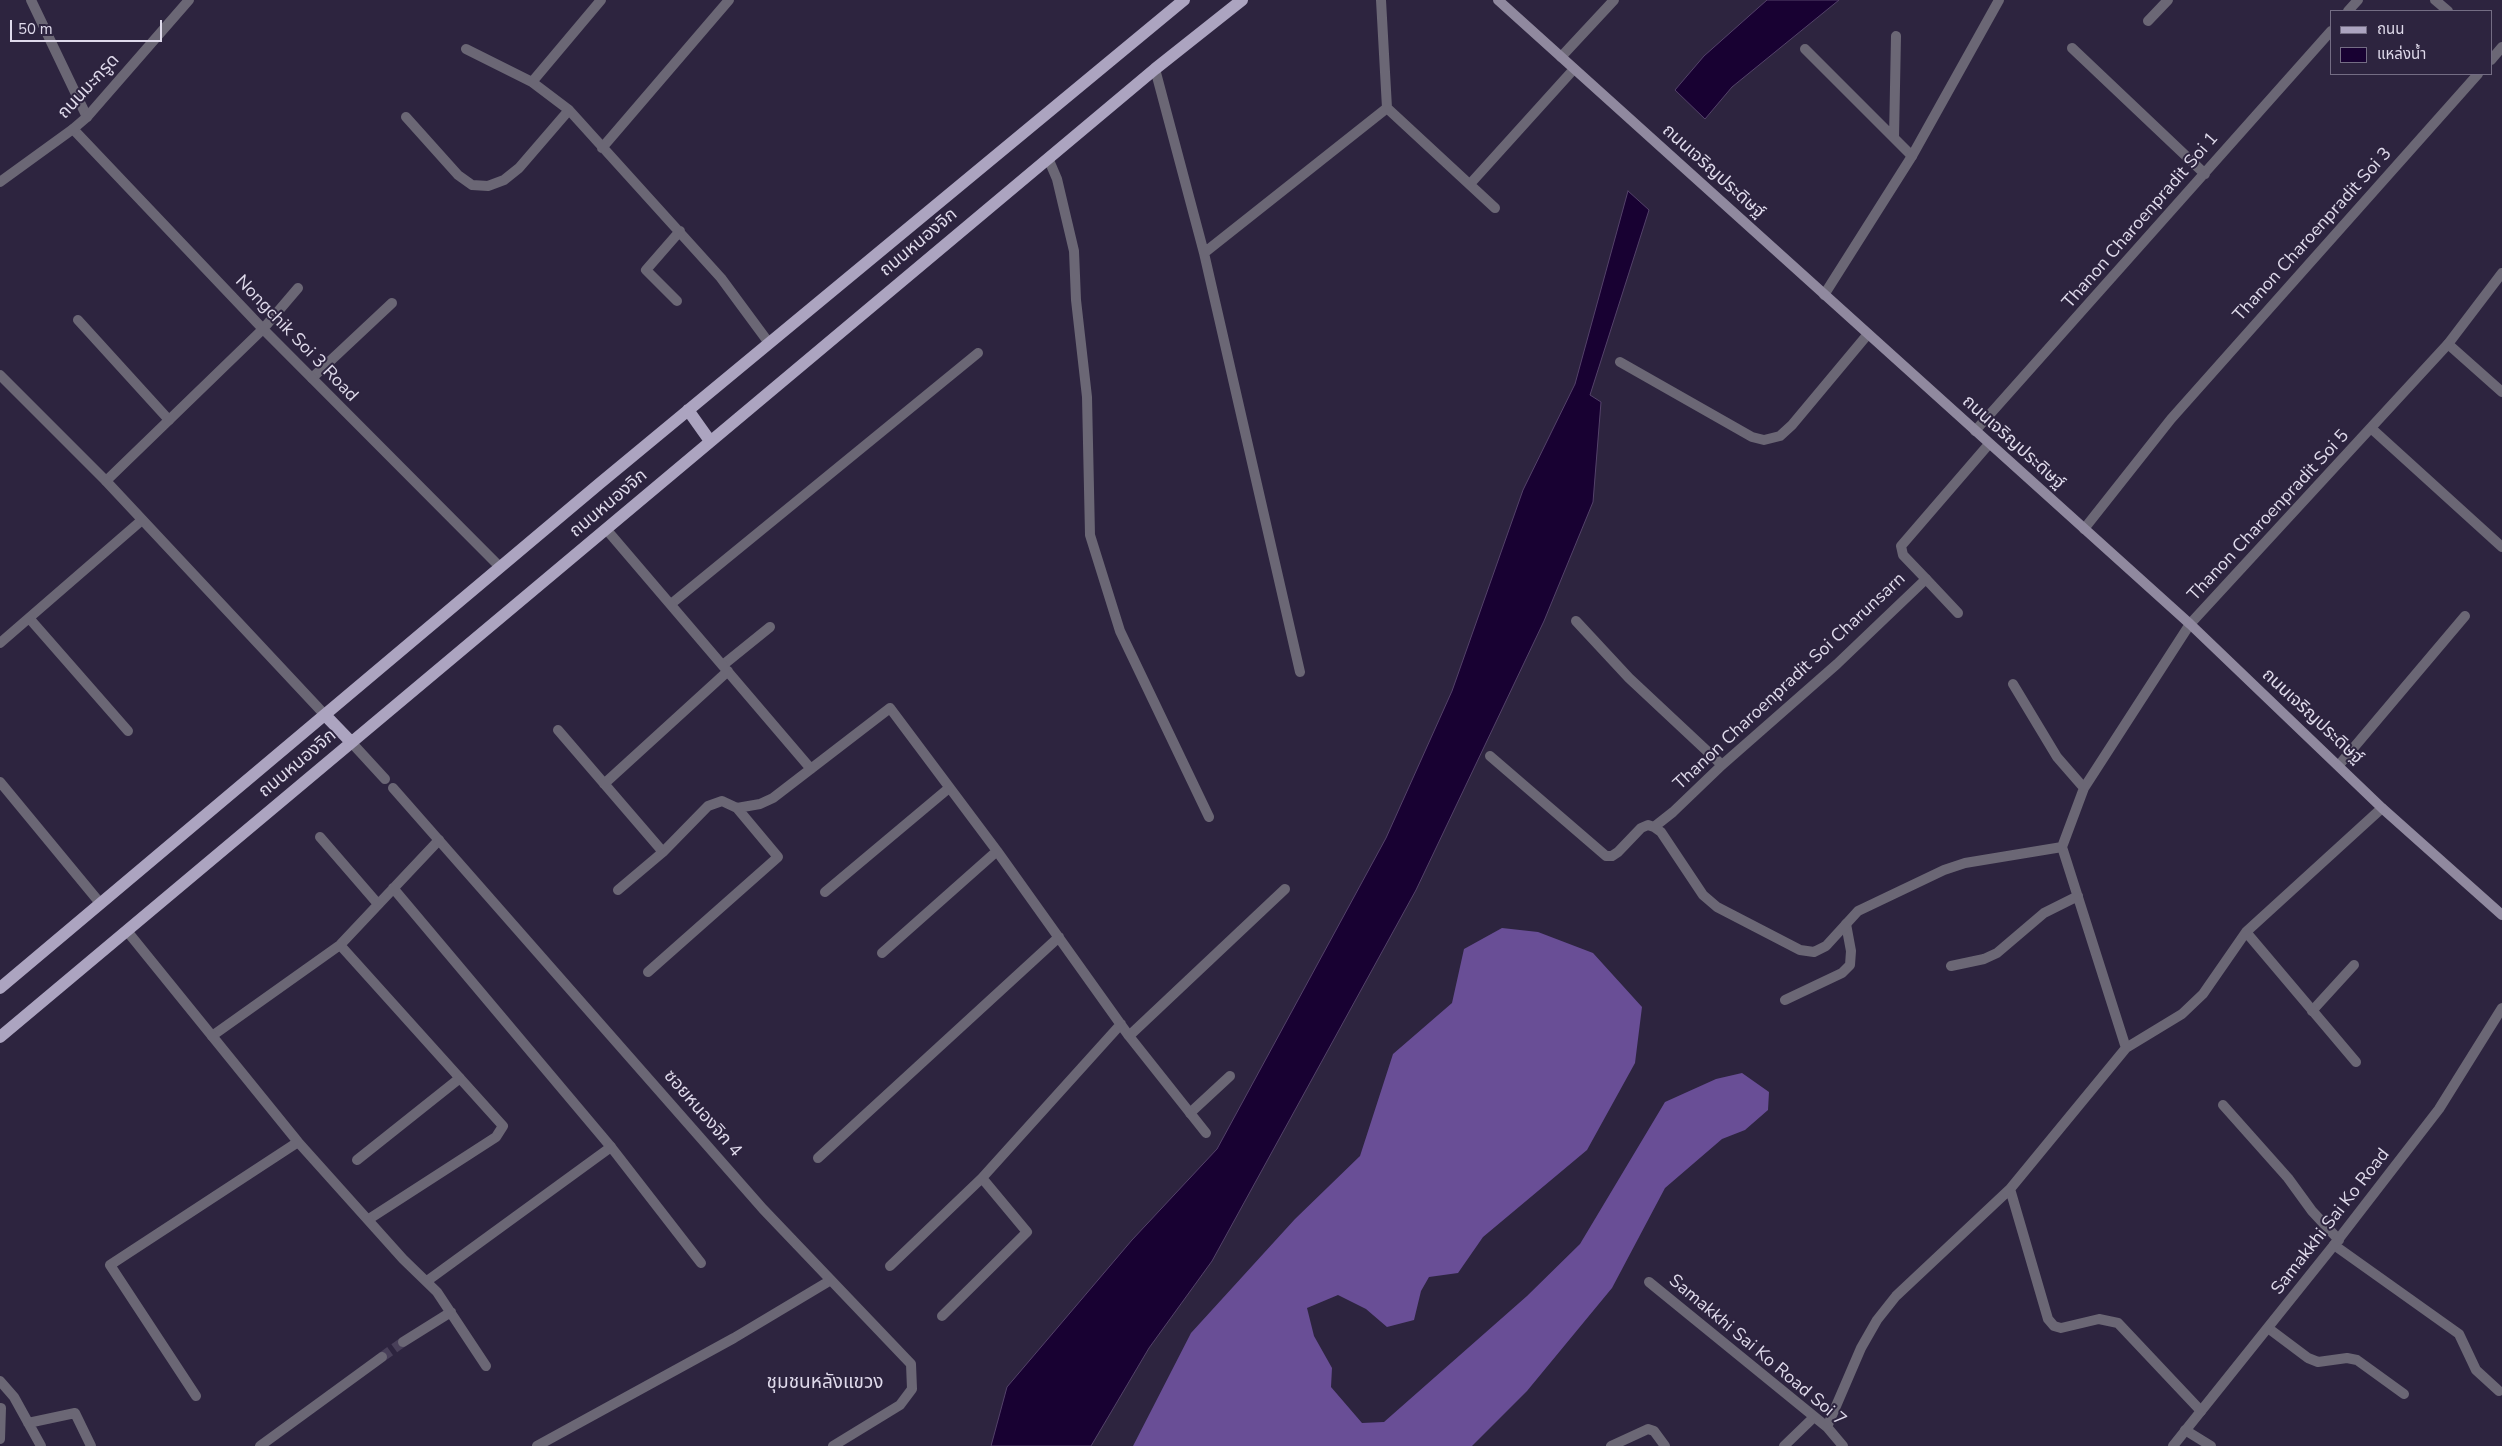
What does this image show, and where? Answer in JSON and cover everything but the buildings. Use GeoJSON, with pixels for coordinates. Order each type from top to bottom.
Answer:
{"type":"FeatureCollection","features":[{"type":"Feature","properties":{"kind":"main road","name":"ถนนหนองจิก"},"geometry":{"type":"LineString","coordinates":[[0,988],[688,410],[1184,0]]}},
{"type":"Feature","properties":{"kind":"main road","name":"ถนนหนองจิก"},"geometry":{"type":"LineString","coordinates":[[0,1037],[1155,68],[1242,0]]}},
{"type":"Feature","properties":{"kind":"main road","name":"ถนนเจริญประดิษฐ์"},"geometry":{"type":"LineString","coordinates":[[1498,0],[2190,624],[2382,808],[2502,916]]}},
{"type":"Feature","properties":{"kind":"main road"},"geometry":{"type":"LineString","coordinates":[[688,410],[710,441]]}},
{"type":"Feature","properties":{"kind":"main road"},"geometry":{"type":"LineString","coordinates":[[325,714],[351,742]]}},
{"type":"Feature","properties":{"kind":"street"},"geometry":{"type":"LineString","coordinates":[[31,0],[87,117]]}},
{"type":"Feature","properties":{"kind":"street","name":"ถนนมะกรูด"},"geometry":{"type":"LineString","coordinates":[[0,182],[87,117],[189,0]]}},
{"type":"Feature","properties":{"kind":"street"},"geometry":{"type":"LineString","coordinates":[[532,82],[601,0]]}},
{"type":"Feature","properties":{"kind":"street"},"geometry":{"type":"LineString","coordinates":[[602,148],[728,0]]}},
{"type":"Feature","properties":{"kind":"street"},"geometry":{"type":"LineString","coordinates":[[1380,0],[1387,108],[1496,208]]}},
{"type":"Feature","properties":{"kind":"street"},"geometry":{"type":"LineString","coordinates":[[1561,57],[1614,0]]}},
{"type":"Feature","properties":{"kind":"street"},"geometry":{"type":"LineString","coordinates":[[1824,295],[1912,156],[1999,0]]}},
{"type":"Feature","properties":{"kind":"street"},"geometry":{"type":"LineString","coordinates":[[2148,21],[2168,0]]}},
{"type":"Feature","properties":{"kind":"street"},"geometry":{"type":"LineString","coordinates":[[2349,10],[2358,0]]}},
{"type":"Feature","properties":{"kind":"street"},"geometry":{"type":"LineString","coordinates":[[2435,0],[2447,10]]}},
{"type":"Feature","properties":{"kind":"street","name":"Thanon Charoenpradit Soi 1"},"geometry":{"type":"LineString","coordinates":[[1975,431],[2330,32]]}},
{"type":"Feature","properties":{"kind":"street"},"geometry":{"type":"LineString","coordinates":[[1894,138],[1896,36]]}},
{"type":"Feature","properties":{"kind":"street"},"geometry":{"type":"LineString","coordinates":[[2072,48],[2205,174]]}},
{"type":"Feature","properties":{"kind":"street"},"geometry":{"type":"LineString","coordinates":[[466,49],[532,82],[569,110],[722,278],[769,343]]}},
{"type":"Feature","properties":{"kind":"street"},"geometry":{"type":"LineString","coordinates":[[1805,49],[1912,156]]}},
{"type":"Feature","properties":{"kind":"street"},"geometry":{"type":"LineString","coordinates":[[1155,68],[1204,253],[1300,672]]}},
{"type":"Feature","properties":{"kind":"street"},"geometry":{"type":"LineString","coordinates":[[1470,184],[1574,69]]}},
{"type":"Feature","properties":{"kind":"street","name":"Thanon Charoenpradit Soi 3"},"geometry":{"type":"LineString","coordinates":[[2084,529],[2171,419],[2477,75]]}},
{"type":"Feature","properties":{"kind":"street"},"geometry":{"type":"LineString","coordinates":[[1204,253],[1387,108]]}},
{"type":"Feature","properties":{"kind":"street"},"geometry":{"type":"LineString","coordinates":[[406,117],[458,176],[472,185],[488,186],[504,180],[519,168],[569,110]]}},
{"type":"Feature","properties":{"kind":"street","name":"Nongchik Soi 3 Road"},"geometry":{"type":"LineString","coordinates":[[73,129],[263,329],[500,567]]}},
{"type":"Feature","properties":{"kind":"street"},"geometry":{"type":"LineString","coordinates":[[1048,158],[1058,179],[1074,252],[1076,300],[1087,397],[1090,535],[1120,631],[1209,818]]}},
{"type":"Feature","properties":{"kind":"street"},"geometry":{"type":"LineString","coordinates":[[677,301],[646,270],[680,231]]}},
{"type":"Feature","properties":{"kind":"street","name":"Thanon Charoenpradit Soi 5"},"geometry":{"type":"LineString","coordinates":[[2062,847],[2084,788],[2190,624],[2372,429],[2448,344],[2502,273]]}},
{"type":"Feature","properties":{"kind":"street"},"geometry":{"type":"LineString","coordinates":[[106,481],[263,329],[298,288]]}},
{"type":"Feature","properties":{"kind":"street"},"geometry":{"type":"LineString","coordinates":[[312,378],[392,304]]}},
{"type":"Feature","properties":{"kind":"street"},"geometry":{"type":"LineString","coordinates":[[78,320],[169,420]]}},
{"type":"Feature","properties":{"kind":"street"},"geometry":{"type":"LineString","coordinates":[[1620,362],[1752,437],[1764,440],[1780,436],[1792,426],[1868,334]]}},
{"type":"Feature","properties":{"kind":"street"},"geometry":{"type":"LineString","coordinates":[[2448,344],[2500,388]]}},
{"type":"Feature","properties":{"kind":"street"},"geometry":{"type":"LineString","coordinates":[[671,604],[978,353]]}},
{"type":"Feature","properties":{"kind":"street"},"geometry":{"type":"LineString","coordinates":[[0,375],[106,481],[325,714]]}},
{"type":"Feature","properties":{"kind":"street"},"geometry":{"type":"LineString","coordinates":[[2372,429],[2502,547]]}},
{"type":"Feature","properties":{"kind":"street","name":"Thanon Charoenpradit Soi Charunsarn"},"geometry":{"type":"LineString","coordinates":[[1490,756],[1606,856],[1612,856],[1641,828],[1648,825],[1654,827],[1673,812],[1722,765],[1837,664],[1926,579],[1903,555],[1901,546],[1989,444]]}},
{"type":"Feature","properties":{"kind":"street"},"geometry":{"type":"LineString","coordinates":[[0,643],[142,520]]}},
{"type":"Feature","properties":{"kind":"street"},"geometry":{"type":"LineString","coordinates":[[606,529],[811,770]]}},
{"type":"Feature","properties":{"kind":"street"},"geometry":{"type":"LineString","coordinates":[[1926,579],[1958,613]]}},
{"type":"Feature","properties":{"kind":"street"},"geometry":{"type":"LineString","coordinates":[[2339,765],[2465,616]]}},
{"type":"Feature","properties":{"kind":"street"},"geometry":{"type":"LineString","coordinates":[[29,618],[128,732]]}},
{"type":"Feature","properties":{"kind":"street"},"geometry":{"type":"LineString","coordinates":[[1576,621],[1629,678],[1722,765]]}},
{"type":"Feature","properties":{"kind":"street"},"geometry":{"type":"LineString","coordinates":[[604,784],[770,627]]}},
{"type":"Feature","properties":{"kind":"street"},"geometry":{"type":"LineString","coordinates":[[2013,684],[2057,757],[2084,788]]}},
{"type":"Feature","properties":{"kind":"street"},"geometry":{"type":"LineString","coordinates":[[737,808],[760,804],[773,798],[890,708],[997,851],[1129,1036],[1206,1133]]}},
{"type":"Feature","properties":{"kind":"street"},"geometry":{"type":"LineString","coordinates":[[558,730],[663,852]]}},
{"type":"Feature","properties":{"kind":"street"},"geometry":{"type":"LineString","coordinates":[[351,742],[385,779]]}},
{"type":"Feature","properties":{"kind":"street"},"geometry":{"type":"LineString","coordinates":[[0,782],[100,903]]}},
{"type":"Feature","properties":{"kind":"street","name":"ซอยหนองจิก 4"},"geometry":{"type":"LineString","coordinates":[[393,788],[763,1208],[910,1364],[912,1389],[900,1405],[838,1445]]}},
{"type":"Feature","properties":{"kind":"street"},"geometry":{"type":"LineString","coordinates":[[826,892],[949,788]]}},
{"type":"Feature","properties":{"kind":"street"},"geometry":{"type":"LineString","coordinates":[[618,890],[663,852],[708,806],[722,801],[737,808],[778,857],[648,972]]}},
{"type":"Feature","properties":{"kind":"street"},"geometry":{"type":"LineString","coordinates":[[1827,1427],[1861,1348],[1877,1320],[1896,1296],[2010,1189],[2126,1048],[2182,1014],[2203,994],[2246,932],[2382,808]]}},
{"type":"Feature","properties":{"kind":"street"},"geometry":{"type":"LineString","coordinates":[[1654,827],[1661,832],[1703,895],[1717,907],[1800,950],[1814,952],[1826,946],[1858,911],[1944,870],[1964,863],[2062,847],[2126,1048]]}},
{"type":"Feature","properties":{"kind":"street"},"geometry":{"type":"LineString","coordinates":[[320,837],[378,904]]}},
{"type":"Feature","properties":{"kind":"street"},"geometry":{"type":"LineString","coordinates":[[212,1036],[340,944],[439,840]]}},
{"type":"Feature","properties":{"kind":"street"},"geometry":{"type":"LineString","coordinates":[[882,953],[997,851]]}},
{"type":"Feature","properties":{"kind":"street"},"geometry":{"type":"LineString","coordinates":[[393,888],[611,1147],[701,1263]]}},
{"type":"Feature","properties":{"kind":"street"},"geometry":{"type":"LineString","coordinates":[[1129,1036],[1285,890]]}},
{"type":"Feature","properties":{"kind":"street"},"geometry":{"type":"LineString","coordinates":[[1952,966],[1997,953],[2044,913],[2078,896]]}},
{"type":"Feature","properties":{"kind":"street"},"geometry":{"type":"LineString","coordinates":[[1785,1000],[1842,973],[1850,965],[1851,951],[1846,924]]}},
{"type":"Feature","properties":{"kind":"street"},"geometry":{"type":"LineString","coordinates":[[127,932],[298,1142],[403,1259],[427,1281],[451,1312],[486,1366]]}},
{"type":"Feature","properties":{"kind":"street"},"geometry":{"type":"LineString","coordinates":[[2246,932],[2356,1062]]}},
{"type":"Feature","properties":{"kind":"street"},"geometry":{"type":"LineString","coordinates":[[818,1158],[1059,937]]}},
{"type":"Feature","properties":{"kind":"street"},"geometry":{"type":"LineString","coordinates":[[340,944],[503,1126],[496,1137],[369,1219]]}},
{"type":"Feature","properties":{"kind":"street"},"geometry":{"type":"LineString","coordinates":[[2312,1012],[2354,965]]}},
{"type":"Feature","properties":{"kind":"street","name":"Samakkhi Sai Ko Road"},"geometry":{"type":"LineString","coordinates":[[2173,1446],[2439,1110],[2502,1008]]}},
{"type":"Feature","properties":{"kind":"street"},"geometry":{"type":"LineString","coordinates":[[890,1266],[982,1178],[1121,1024]]}},
{"type":"Feature","properties":{"kind":"street"},"geometry":{"type":"LineString","coordinates":[[1190,1113],[1230,1076]]}},
{"type":"Feature","properties":{"kind":"street"},"geometry":{"type":"LineString","coordinates":[[357,1160],[460,1078]]}},
{"type":"Feature","properties":{"kind":"street"},"geometry":{"type":"LineString","coordinates":[[2223,1104],[2288,1178],[2336,1242],[2459,1334],[2476,1370],[2499,1391]]}},
{"type":"Feature","properties":{"kind":"street"},"geometry":{"type":"LineString","coordinates":[[196,1396],[110,1265],[298,1142]]}},
{"type":"Feature","properties":{"kind":"street"},"geometry":{"type":"LineString","coordinates":[[427,1281],[611,1147]]}},
{"type":"Feature","properties":{"kind":"street"},"geometry":{"type":"LineString","coordinates":[[942,1316],[1028,1232],[982,1178]]}},
{"type":"Feature","properties":{"kind":"street"},"geometry":{"type":"LineString","coordinates":[[2010,1189],[2048,1319],[2054,1326],[2061,1328],[2099,1320],[2118,1323],[2202,1411]]}},
{"type":"Feature","properties":{"kind":"street"},"geometry":{"type":"LineString","coordinates":[[537,1446],[734,1338],[831,1280]]}},
{"type":"Feature","properties":{"kind":"street","name":"Samakkhi Sai Ko Road Soi 7"},"geometry":{"type":"LineString","coordinates":[[1649,1282],[1814,1416],[1827,1427],[1843,1446]]}},
{"type":"Feature","properties":{"kind":"street"},"geometry":{"type":"LineString","coordinates":[[403,1342],[451,1312]]}},
{"type":"Feature","properties":{"kind":"street"},"geometry":{"type":"LineString","coordinates":[[2268,1328],[2308,1358],[2318,1362],[2347,1358],[2357,1360],[2404,1394]]}},
{"type":"Feature","properties":{"kind":"street"},"geometry":{"type":"LineString","coordinates":[[260,1446],[382,1357]]}},
{"type":"Feature","properties":{"kind":"street"},"geometry":{"type":"LineString","coordinates":[[0,1382],[14,1397],[41,1446]]}},
{"type":"Feature","properties":{"kind":"street"},"geometry":{"type":"LineString","coordinates":[[0,1439],[0,1408],[14,1397]]}},
{"type":"Feature","properties":{"kind":"street"},"geometry":{"type":"LineString","coordinates":[[28,1423],[75,1412],[91,1446]]}},
{"type":"Feature","properties":{"kind":"street"},"geometry":{"type":"LineString","coordinates":[[1784,1446],[1814,1416]]}},
{"type":"Feature","properties":{"kind":"street"},"geometry":{"type":"LineString","coordinates":[[1611,1446],[1648,1429],[1654,1431],[1666,1446]]}},
{"type":"Feature","properties":{"kind":"street"},"geometry":{"type":"LineString","coordinates":[[2186,1430],[2211,1446]]}},
{"type":"Feature","properties":{"kind":"shaded area"},"geometry":{"type":"Polygon","coordinates":[[[1502,928],[1538,932],[1593,953],[1642,1007],[1635,1063],[1587,1150],[1483,1237],[1458,1273],[1429,1277],[1421,1291],[1414,1320],[1387,1327],[1366,1309],[1338,1295],[1307,1308],[1314,1336],[1332,1368],[1331,1387],[1362,1423],[1384,1422],[1527,1296],[1580,1244],[1665,1102],[1716,1079],[1742,1073],[1769,1092],[1768,1110],[1745,1130],[1722,1139],[1665,1188],[1612,1288],[1527,1391],[1472,1446],[1133,1446],[1191,1333],[1295,1219],[1360,1156],[1393,1054],[1452,1003],[1464,949],[1502,928]]]}},
{"type":"Feature","properties":{"kind":"water"},"geometry":{"type":"Polygon","coordinates":[[[1767,0],[1839,0],[1732,87],[1705,119],[1675,90],[1704,56],[1767,0]]]}},
{"type":"Feature","properties":{"kind":"water"},"geometry":{"type":"Polygon","coordinates":[[[1628,191],[1649,210],[1590,395],[1601,402],[1593,502],[1544,621],[1416,890],[1212,1261],[1149,1348],[1091,1446],[991,1446],[1007,1387],[1132,1240],[1217,1149],[1386,838],[1452,691],[1523,490],[1575,384],[1628,191]]]}},
{"type":"Feature","properties":{"kind":"tunnel"},"geometry":{"type":"LineString","coordinates":[[382,1357],[403,1342]]}},
{"type":"Feature","properties":{"kind":"district","name":"ชุมชนหลังแขวง"},"geometry":{"type":"Point","coordinates":[825,1383]}}]}
